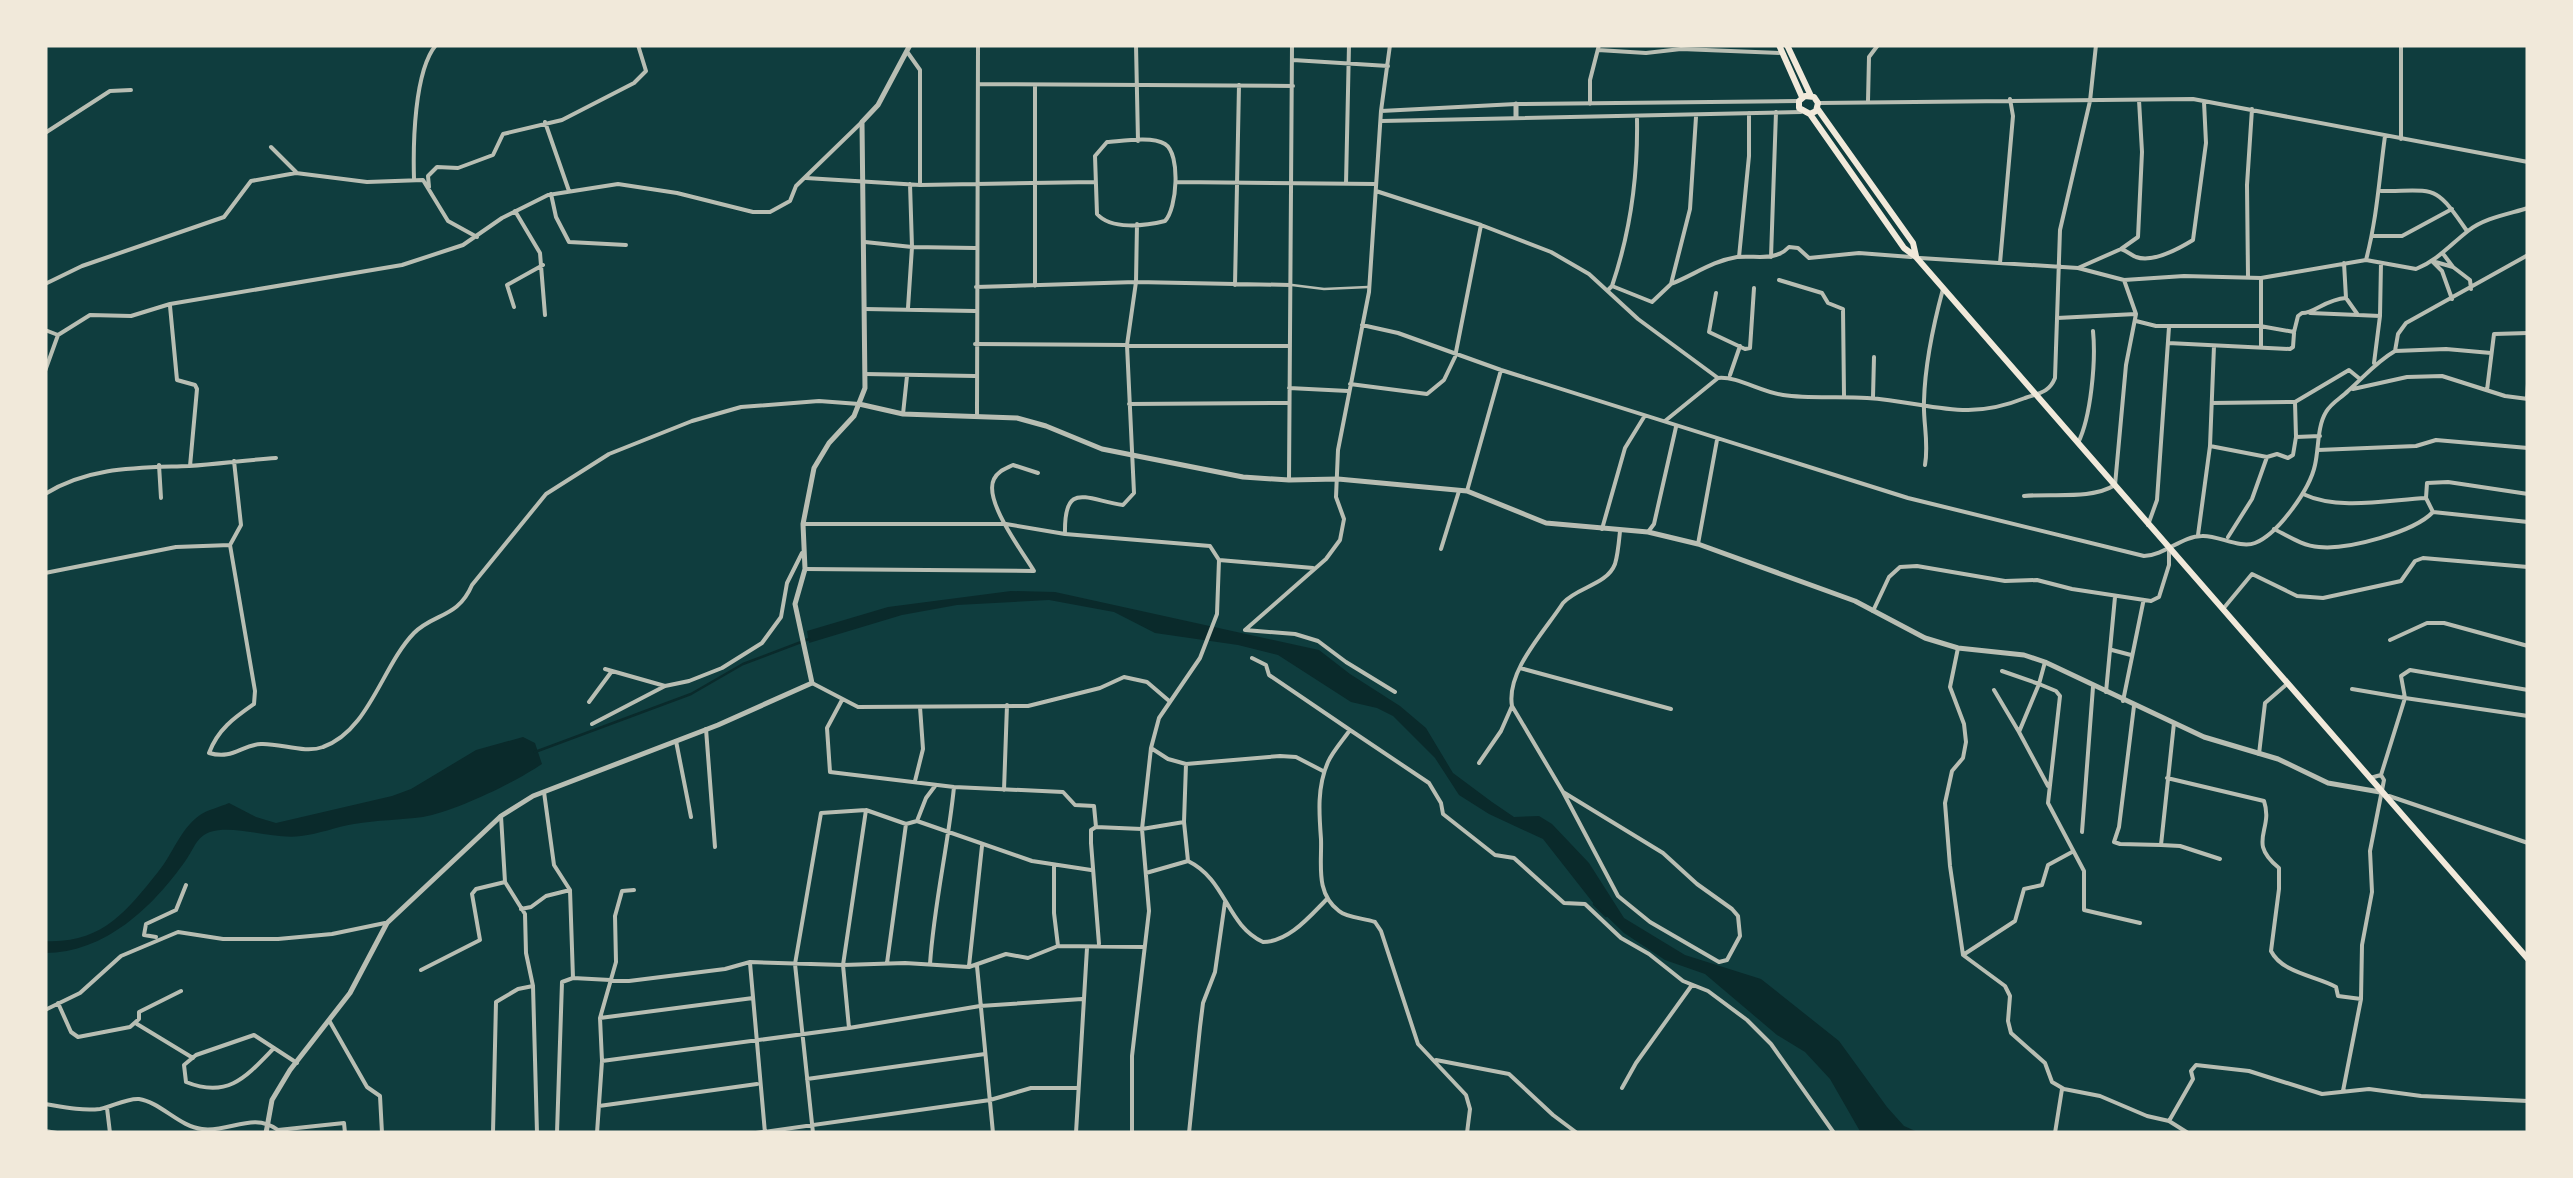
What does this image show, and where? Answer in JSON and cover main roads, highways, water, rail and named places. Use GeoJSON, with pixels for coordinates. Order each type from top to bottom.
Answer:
{"type":"FeatureCollection","features":[{"type":"Feature","properties":{"kind":"main road"},"geometry":{"type":"LineString","coordinates":[[1787,45],[1811,96],[1914,243],[1916,257]]}},
{"type":"Feature","properties":{"kind":"main road"},"geometry":{"type":"LineString","coordinates":[[1780,49],[1801,99],[1801,112],[1810,114],[1904,248],[1916,257],[2528,959]]}},
{"type":"Feature","properties":{"kind":"main road"},"geometry":{"type":"LineString","coordinates":[[1801,99],[1811,96]]}},
{"type":"Feature","properties":{"kind":"main road"},"geometry":{"type":"LineString","coordinates":[[1810,114],[1818,105]]}},
{"type":"Feature","properties":{"kind":"water"},"geometry":{"type":"Polygon","coordinates":[[[1011,591],[1055,592],[1319,650],[1426,728],[1453,773],[1514,817],[1539,816],[1552,824],[1589,863],[1624,918],[1685,955],[1761,979],[1839,1041],[1887,1107],[1904,1126],[1920,1133],[1861,1133],[1830,1079],[1805,1052],[1777,1035],[1705,974],[1665,960],[1624,933],[1594,904],[1543,839],[1459,795],[1435,758],[1393,716],[1351,702],[1278,655],[1155,633],[1114,612],[1049,600],[957,605],[902,615],[809,643],[807,631],[888,607],[1011,591]]]}},
{"type":"Feature","properties":{"kind":"water"},"geometry":{"type":"Polygon","coordinates":[[[523,737],[535,743],[542,764],[484,795],[436,814],[354,824],[301,836],[231,830],[205,834],[158,894],[126,924],[88,945],[45,953],[45,941],[82,937],[123,912],[158,872],[187,827],[206,812],[229,803],[276,823],[392,796],[476,750],[523,737]]]}},
{"type":"Feature","properties":{"kind":"waterway"},"geometry":{"type":"LineString","coordinates":[[535,752],[691,694],[743,664],[809,639]]}},
{"type":"Feature","properties":{"kind":"waterway"},"geometry":{"type":"LineString","coordinates":[[1594,904],[1606,916]]}}]}
